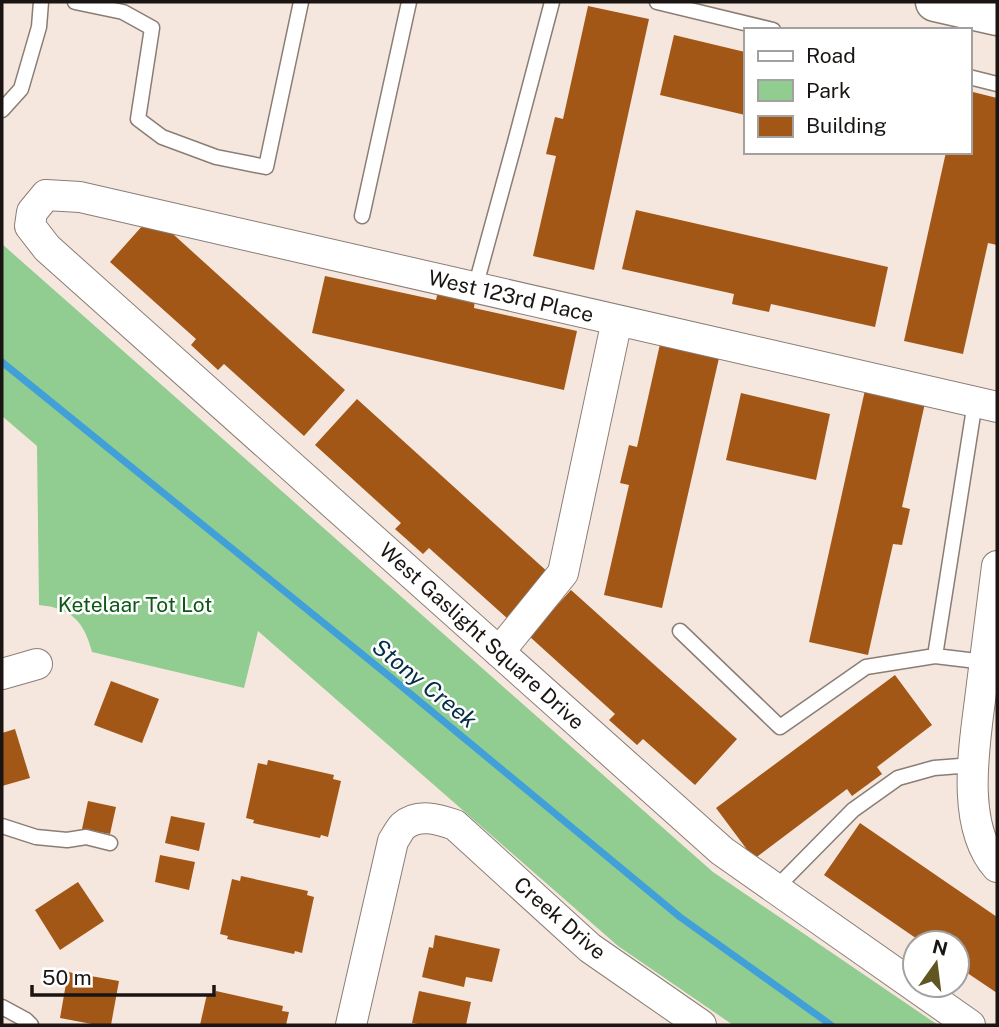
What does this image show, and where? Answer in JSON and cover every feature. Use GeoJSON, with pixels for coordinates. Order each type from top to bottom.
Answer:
{"type":"FeatureCollection","features":[{"type":"Feature","properties":{"kind":"street"},"geometry":{"type":"LineString","coordinates":[[935,2],[997,16]]}},
{"type":"Feature","properties":{"kind":"street","name":"West 123rd Place"},"geometry":{"type":"LineString","coordinates":[[32,212],[46,195],[79,197],[986,405]]}},
{"type":"Feature","properties":{"kind":"street","name":"West Gaslight Square Drive"},"geometry":{"type":"LineString","coordinates":[[32,212],[30,226],[47,248],[722,851],[970,1025]]}},
{"type":"Feature","properties":{"kind":"street"},"geometry":{"type":"LineString","coordinates":[[499,652],[563,573],[617,320]]}},
{"type":"Feature","properties":{"kind":"street"},"geometry":{"type":"LineString","coordinates":[[997,566],[972,765],[974,811],[982,839],[997,867]]}},
{"type":"Feature","properties":{"kind":"street"},"geometry":{"type":"LineString","coordinates":[[2,674],[37,664]]}},
{"type":"Feature","properties":{"kind":"street","name":"Creek Drive"},"geometry":{"type":"LineString","coordinates":[[351,1025],[393,841],[403,826],[419,819],[436,818],[455,825],[590,948],[701,1025]]}},
{"type":"Feature","properties":{"kind":"lane"},"geometry":{"type":"LineString","coordinates":[[2,110],[21,89],[39,27],[41,2]]}},
{"type":"Feature","properties":{"kind":"lane"},"geometry":{"type":"LineString","coordinates":[[75,2],[123,12],[152,27],[138,119],[162,137],[216,157],[266,167],[301,2]]}},
{"type":"Feature","properties":{"kind":"lane"},"geometry":{"type":"LineString","coordinates":[[362,216],[409,2]]}},
{"type":"Feature","properties":{"kind":"lane"},"geometry":{"type":"LineString","coordinates":[[475,288],[552,2]]}},
{"type":"Feature","properties":{"kind":"lane"},"geometry":{"type":"LineString","coordinates":[[657,2],[765,28]]}},
{"type":"Feature","properties":{"kind":"lane"},"geometry":{"type":"LineString","coordinates":[[971,78],[997,84]]}},
{"type":"Feature","properties":{"kind":"lane"},"geometry":{"type":"LineString","coordinates":[[935,656],[986,405]]}},
{"type":"Feature","properties":{"kind":"lane"},"geometry":{"type":"LineString","coordinates":[[680,631],[780,727],[866,667],[935,656],[985,662]]}},
{"type":"Feature","properties":{"kind":"lane"},"geometry":{"type":"LineString","coordinates":[[775,889],[853,810],[898,778],[934,768],[972,765]]}},
{"type":"Feature","properties":{"kind":"lane"},"geometry":{"type":"LineString","coordinates":[[2,826],[36,837],[67,840],[86,837],[110,843]]}},
{"type":"Feature","properties":{"kind":"lane"},"geometry":{"type":"LineString","coordinates":[[2,1007],[31,1025]]}},
{"type":"Feature","properties":{"kind":"green space","name":"Ketelaar Tot Lot"},"geometry":{"type":"Polygon","coordinates":[[[2,244],[713,872],[938,1025],[733,1025],[618,946],[258,631],[244,688],[92,652],[85,632],[74,618],[60,609],[39,605],[37,446],[2,416],[2,244]]]}},
{"type":"Feature","properties":{"kind":"building"},"geometry":{"type":"Polygon","coordinates":[[[588,6],[649,19],[594,270],[533,256],[556,156],[546,154],[555,117],[563,119],[588,6]]]}},
{"type":"Feature","properties":{"kind":"building"},"geometry":{"type":"Polygon","coordinates":[[[674,35],[744,52],[744,115],[660,95],[674,35]]]}},
{"type":"Feature","properties":{"kind":"building"},"geometry":{"type":"Polygon","coordinates":[[[971,92],[997,98],[997,245],[988,243],[963,354],[904,341],[946,154],[971,154],[971,92]]]}},
{"type":"Feature","properties":{"kind":"building"},"geometry":{"type":"Polygon","coordinates":[[[636,210],[888,267],[875,327],[771,304],[769,312],[732,304],[734,294],[622,269],[636,210]]]}},
{"type":"Feature","properties":{"kind":"building"},"geometry":{"type":"Polygon","coordinates":[[[152,215],[345,390],[304,436],[224,364],[218,370],[191,345],[196,339],[110,262],[152,215]]]}},
{"type":"Feature","properties":{"kind":"building"},"geometry":{"type":"Polygon","coordinates":[[[325,276],[436,300],[438,291],[475,299],[474,308],[577,331],[564,390],[312,333],[325,276]]]}},
{"type":"Feature","properties":{"kind":"building"},"geometry":{"type":"Polygon","coordinates":[[[660,344],[719,358],[662,608],[604,595],[629,485],[620,483],[629,445],[637,447],[660,344]]]}},
{"type":"Feature","properties":{"kind":"building"},"geometry":{"type":"Polygon","coordinates":[[[865,390],[925,403],[902,507],[910,509],[902,545],[893,544],[868,655],[809,642],[865,390]]]}},
{"type":"Feature","properties":{"kind":"building"},"geometry":{"type":"Polygon","coordinates":[[[741,393],[830,414],[816,480],[726,460],[741,393]]]}},
{"type":"Feature","properties":{"kind":"building"},"geometry":{"type":"Polygon","coordinates":[[[357,399],[550,574],[508,619],[429,548],[423,554],[395,529],[401,523],[315,445],[357,399]]]}},
{"type":"Feature","properties":{"kind":"building"},"geometry":{"type":"Polygon","coordinates":[[[571,590],[737,739],[695,785],[643,739],[637,745],[609,720],[615,714],[529,636],[571,590]]]}},
{"type":"Feature","properties":{"kind":"building"},"geometry":{"type":"Polygon","coordinates":[[[895,675],[932,725],[877,767],[882,774],[852,796],[847,789],[754,859],[716,808],[895,675]]]}},
{"type":"Feature","properties":{"kind":"building"},"geometry":{"type":"Polygon","coordinates":[[[111,681],[159,699],[142,743],[94,725],[111,681]]]}},
{"type":"Feature","properties":{"kind":"building"},"geometry":{"type":"Polygon","coordinates":[[[15,729],[30,778],[2,786],[2,733],[15,729]]]}},
{"type":"Feature","properties":{"kind":"building"},"geometry":{"type":"Polygon","coordinates":[[[268,760],[334,775],[333,779],[341,781],[328,837],[321,835],[320,838],[253,823],[254,820],[246,818],[258,763],[267,765],[268,760]]]}},
{"type":"Feature","properties":{"kind":"building"},"geometry":{"type":"Polygon","coordinates":[[[88,801],[116,807],[110,834],[82,829],[88,801]]]}},
{"type":"Feature","properties":{"kind":"building"},"geometry":{"type":"Polygon","coordinates":[[[171,816],[205,823],[199,851],[165,843],[171,816]]]}},
{"type":"Feature","properties":{"kind":"building"},"geometry":{"type":"Polygon","coordinates":[[[860,823],[997,917],[997,993],[971,975],[971,929],[903,929],[824,875],[860,823]]]}},
{"type":"Feature","properties":{"kind":"building"},"geometry":{"type":"Polygon","coordinates":[[[160,855],[195,862],[189,890],[155,882],[160,855]]]}},
{"type":"Feature","properties":{"kind":"building"},"geometry":{"type":"Polygon","coordinates":[[[241,876],[308,891],[307,895],[314,897],[302,953],[295,951],[294,954],[227,939],[228,936],[220,934],[232,879],[240,881],[241,876]]]}},
{"type":"Feature","properties":{"kind":"building"},"geometry":{"type":"Polygon","coordinates":[[[78,882],[104,921],[60,950],[35,910],[78,882]]]}},
{"type":"Feature","properties":{"kind":"building"},"geometry":{"type":"Polygon","coordinates":[[[435,935],[500,949],[492,982],[466,977],[464,987],[422,977],[429,947],[433,948],[435,935]]]}},
{"type":"Feature","properties":{"kind":"building"},"geometry":{"type":"Polygon","coordinates":[[[68,972],[119,981],[111,1025],[60,1018],[68,972]]]}},
{"type":"Feature","properties":{"kind":"building"},"geometry":{"type":"Polygon","coordinates":[[[216,991],[283,1006],[282,1011],[289,1012],[286,1025],[200,1025],[207,994],[215,996],[216,991]]]}},
{"type":"Feature","properties":{"kind":"building"},"geometry":{"type":"Polygon","coordinates":[[[419,991],[471,1002],[466,1025],[412,1023],[419,991]]]}},
{"type":"Feature","properties":{"kind":"waterway","name":"Stony Creek"},"geometry":{"type":"LineString","coordinates":[[2,362],[389,676],[680,917],[831,1025]]}}]}
